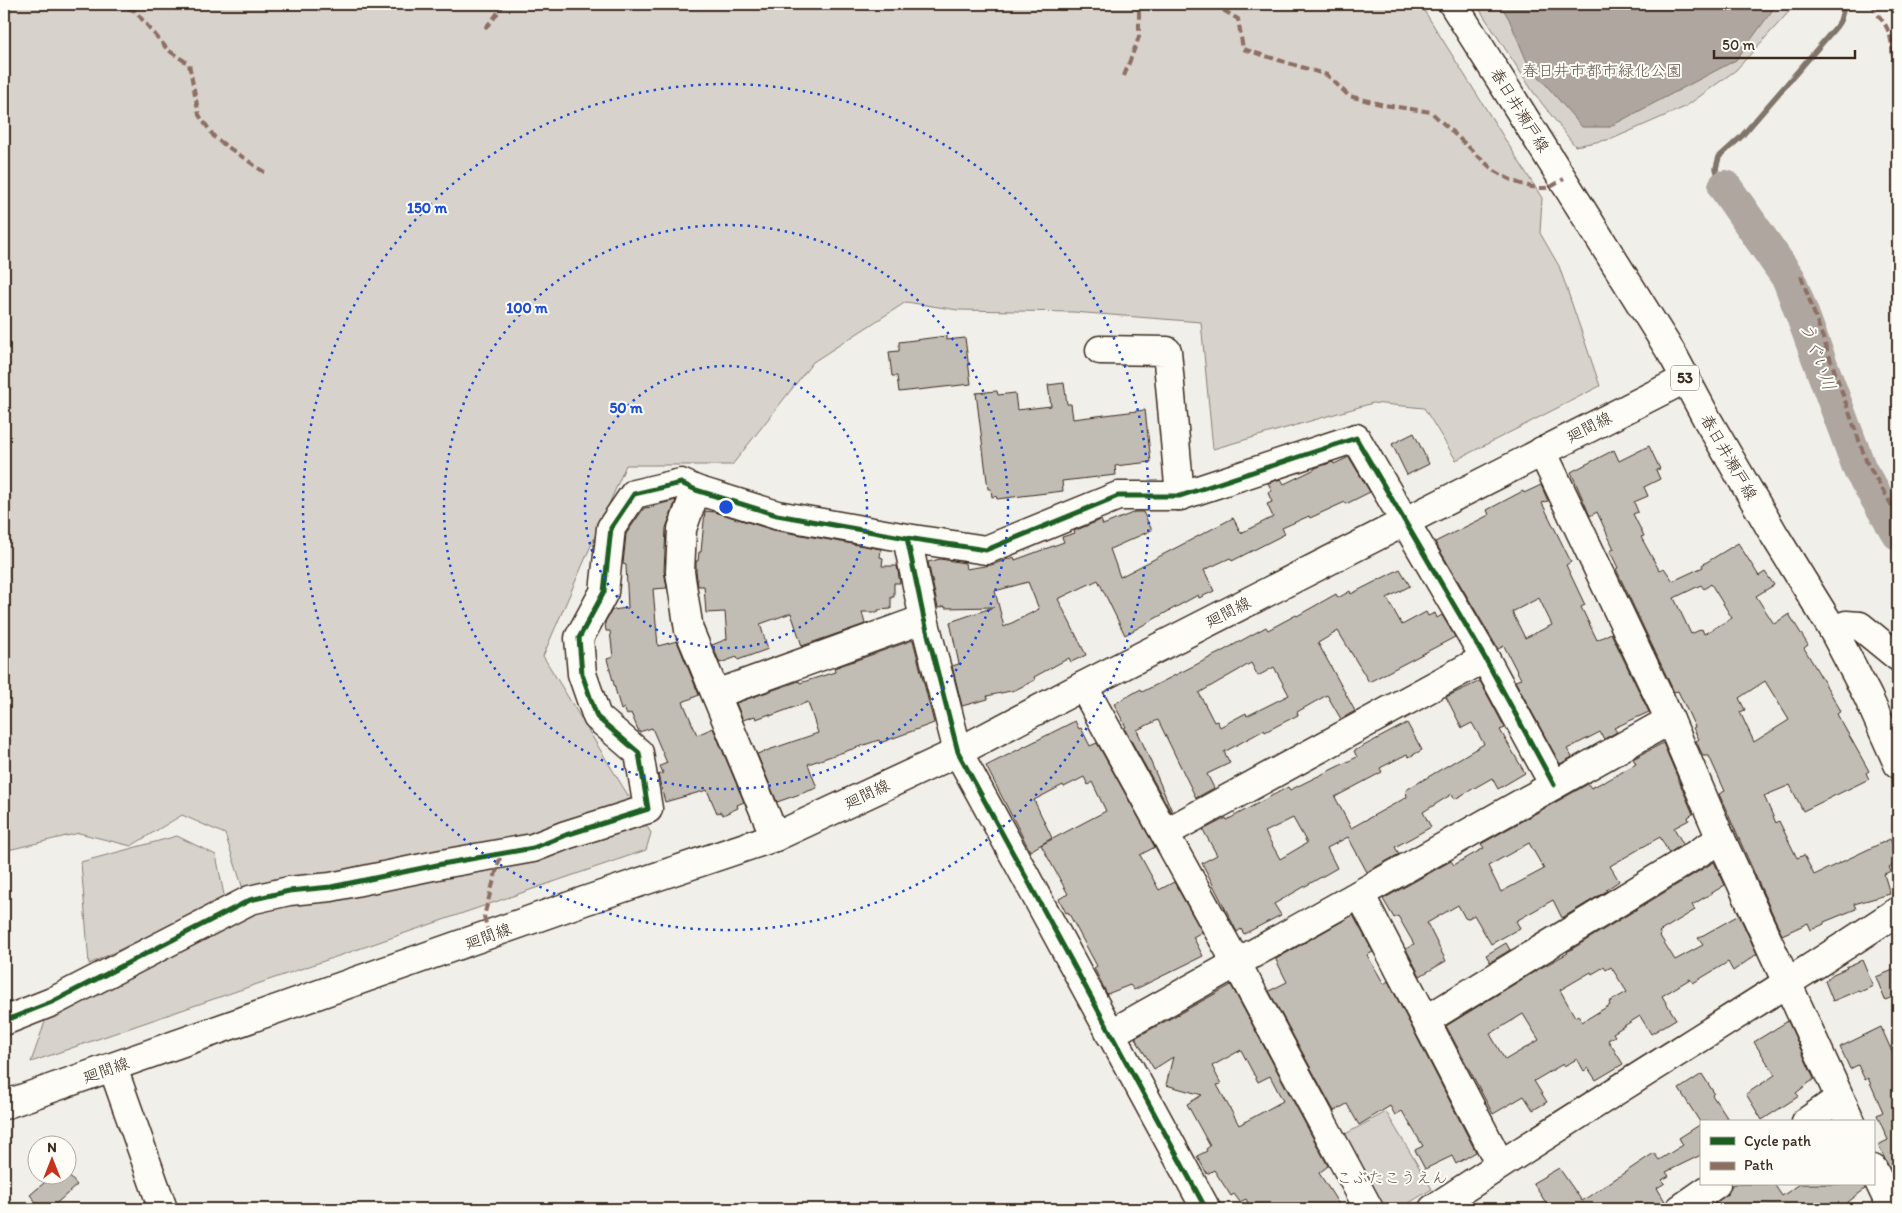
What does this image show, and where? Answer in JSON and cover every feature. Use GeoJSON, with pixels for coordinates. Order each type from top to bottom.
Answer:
{"type":"FeatureCollection","features":[{"type":"Feature","properties":{"kind":"street","name":"春日井瀬戸線"},"geometry":{"type":"LineString","coordinates":[[1453,4],[1674,357],[1775,536],[1833,630],[1868,697],[1898,764]]}},
{"type":"Feature","properties":{"kind":"street"},"geometry":{"type":"LineString","coordinates":[[1100,350],[1167,350],[1180,496]]}},
{"type":"Feature","properties":{"kind":"street","name":"廻間線"},"geometry":{"type":"LineString","coordinates":[[4,1105],[584,901],[775,837],[958,752],[1083,686],[1686,379]]}},
{"type":"Feature","properties":{"kind":"street"},"geometry":{"type":"LineString","coordinates":[[4,1021],[52,1002],[250,900],[288,891],[331,887],[442,864],[533,848],[566,835],[648,809],[639,753],[596,717],[582,674],[579,638],[604,592],[611,528],[634,494],[681,483],[696,490],[777,515],[986,550],[1118,496],[1180,496],[1356,438],[1485,658],[1554,785]]}},
{"type":"Feature","properties":{"kind":"street"},"geometry":{"type":"LineString","coordinates":[[1542,451],[1670,720],[1721,839],[1846,1110],[1813,1120]]}},
{"type":"Feature","properties":{"kind":"street"},"geometry":{"type":"LineString","coordinates":[[696,490],[682,529],[680,572],[689,630],[775,837]]}},
{"type":"Feature","properties":{"kind":"street"},"geometry":{"type":"LineString","coordinates":[[907,538],[924,619],[958,752],[1206,1209]]}},
{"type":"Feature","properties":{"kind":"street"},"geometry":{"type":"LineString","coordinates":[[716,694],[924,619]]}},
{"type":"Feature","properties":{"kind":"street"},"geometry":{"type":"LineString","coordinates":[[1833,630],[1846,625],[1860,626],[1898,657]]}},
{"type":"Feature","properties":{"kind":"street"},"geometry":{"type":"LineString","coordinates":[[1164,833],[1485,658]]}},
{"type":"Feature","properties":{"kind":"street"},"geometry":{"type":"LineString","coordinates":[[1083,686],[1369,1209]]}},
{"type":"Feature","properties":{"kind":"street"},"geometry":{"type":"LineString","coordinates":[[1110,1034],[1670,720]]}},
{"type":"Feature","properties":{"kind":"street"},"geometry":{"type":"LineString","coordinates":[[1426,1020],[1721,839]]}},
{"type":"Feature","properties":{"kind":"street"},"geometry":{"type":"LineString","coordinates":[[1360,894],[1500,1164]]}},
{"type":"Feature","properties":{"kind":"street"},"geometry":{"type":"LineString","coordinates":[[1432,1209],[1500,1164],[1788,984],[1898,911]]}},
{"type":"Feature","properties":{"kind":"street"},"geometry":{"type":"LineString","coordinates":[[113,1068],[163,1209]]}},
{"type":"Feature","properties":{"kind":"street"},"geometry":{"type":"LineString","coordinates":[[1874,1171],[1890,1208]]}},
{"type":"Feature","properties":{"kind":"street"},"geometry":{"type":"LineString","coordinates":[[1680,1209],[1713,1186]]}},
{"type":"Feature","properties":{"kind":"green space"},"geometry":{"type":"Polygon","coordinates":[[[4,4],[1420,4],[1542,198],[1540,233],[1559,266],[1600,386],[1456,460],[1424,408],[1373,403],[1213,449],[1201,322],[1073,312],[958,310],[906,302],[813,362],[732,465],[626,465],[543,656],[651,833],[646,850],[31,1062],[47,1016],[250,910],[225,834],[182,815],[131,846],[79,833],[4,851],[4,4]]]}},
{"type":"Feature","properties":{"kind":"green space","name":"春日井市都市緑化公園"},"geometry":{"type":"Polygon","coordinates":[[[1476,4],[1796,4],[1736,70],[1685,107],[1612,139],[1575,146],[1534,93],[1476,4]]]}},
{"type":"Feature","properties":{"kind":"green space"},"geometry":{"type":"Polygon","coordinates":[[[177,836],[216,855],[225,900],[89,964],[81,862],[177,836]]]}},
{"type":"Feature","properties":{"kind":"green space","name":"こぶたこうえん"},"geometry":{"type":"Polygon","coordinates":[[[1386,1112],[1432,1189],[1399,1209],[1378,1209],[1338,1138],[1386,1112]]]}},
{"type":"Feature","properties":{"kind":"shaded area","name":"春日井市都市緑化公園"},"geometry":{"type":"Polygon","coordinates":[[[1500,4],[1777,4],[1736,60],[1609,127],[1582,127],[1528,64],[1509,19],[1500,4]]]}},
{"type":"Feature","properties":{"kind":"building"},"geometry":{"type":"Polygon","coordinates":[[[946,336],[946,340],[965,338],[971,384],[899,392],[897,376],[892,376],[889,352],[899,351],[899,342],[946,336]]]}},
{"type":"Feature","properties":{"kind":"building"},"geometry":{"type":"Polygon","coordinates":[[[1064,383],[1067,404],[1071,404],[1073,419],[1145,410],[1151,462],[1115,466],[1116,475],[1062,481],[1063,491],[997,499],[996,496],[992,497],[991,489],[988,489],[976,393],[997,391],[998,395],[1015,393],[1017,410],[1051,406],[1048,385],[1064,383]]]}},
{"type":"Feature","properties":{"kind":"building"},"geometry":{"type":"Polygon","coordinates":[[[1414,433],[1429,464],[1407,475],[1392,444],[1414,433]]]}},
{"type":"Feature","properties":{"kind":"building"},"geometry":{"type":"Polygon","coordinates":[[[1649,446],[1660,469],[1656,470],[1660,479],[1644,487],[1648,496],[1634,502],[1638,512],[1633,514],[1644,536],[1641,537],[1659,570],[1664,568],[1673,581],[1703,567],[1702,565],[1738,543],[1759,576],[1765,572],[1774,585],[1756,596],[1774,624],[1789,614],[1808,645],[1804,648],[1841,711],[1837,714],[1869,771],[1866,773],[1869,779],[1803,811],[1790,785],[1764,796],[1776,823],[1779,821],[1797,858],[1804,855],[1814,875],[1890,839],[1898,856],[1898,863],[1889,867],[1891,871],[1884,874],[1890,894],[1854,904],[1856,909],[1824,922],[1824,924],[1811,930],[1808,923],[1782,935],[1719,794],[1725,791],[1709,756],[1703,756],[1696,741],[1699,739],[1693,728],[1695,727],[1678,691],[1674,692],[1616,569],[1618,568],[1610,551],[1614,549],[1597,512],[1590,516],[1571,472],[1614,450],[1619,461],[1649,446]],[[1711,584],[1704,589],[1701,585],[1674,598],[1691,634],[1702,629],[1704,634],[1732,618],[1711,584]],[[1765,681],[1739,698],[1745,710],[1740,712],[1754,742],[1789,720],[1765,681]]]}},
{"type":"Feature","properties":{"kind":"building"},"geometry":{"type":"Polygon","coordinates":[[[1349,457],[1370,492],[1346,504],[1345,502],[1282,528],[1285,534],[1232,561],[1230,558],[1204,570],[1214,591],[1199,598],[1198,595],[1125,635],[1098,580],[1058,599],[1086,655],[1071,662],[1069,658],[1034,677],[1035,680],[1015,690],[987,696],[988,699],[962,706],[952,666],[959,664],[950,622],[994,607],[945,608],[945,606],[938,608],[928,562],[940,559],[965,563],[966,569],[991,565],[1014,557],[1015,560],[1064,542],[1062,537],[1075,533],[1074,531],[1101,520],[1103,525],[1135,512],[1143,512],[1152,530],[1110,549],[1120,577],[1233,518],[1241,533],[1273,517],[1267,504],[1272,502],[1268,493],[1272,491],[1268,483],[1281,479],[1284,484],[1315,468],[1333,462],[1334,464],[1349,457]],[[1028,582],[995,591],[1004,627],[1039,609],[1028,582]]]}},
{"type":"Feature","properties":{"kind":"building"},"geometry":{"type":"Polygon","coordinates":[[[1541,485],[1548,501],[1542,503],[1571,562],[1566,565],[1585,605],[1581,607],[1597,640],[1611,633],[1649,712],[1614,728],[1617,732],[1604,739],[1600,732],[1567,749],[1572,757],[1560,764],[1515,681],[1521,679],[1504,646],[1498,649],[1435,542],[1489,515],[1487,510],[1523,491],[1524,493],[1541,485]],[[1539,598],[1512,612],[1525,638],[1552,625],[1539,598]]]}},
{"type":"Feature","properties":{"kind":"building"},"geometry":{"type":"Polygon","coordinates":[[[676,500],[666,528],[664,571],[667,588],[653,589],[658,646],[677,641],[699,695],[683,702],[697,735],[713,728],[744,802],[737,805],[738,808],[723,815],[721,812],[717,813],[707,790],[665,802],[658,775],[663,773],[660,766],[667,763],[652,728],[639,732],[631,713],[627,715],[624,708],[621,710],[607,659],[613,657],[610,631],[606,631],[605,622],[612,610],[628,608],[626,565],[623,564],[626,534],[644,508],[676,500]]]}},
{"type":"Feature","properties":{"kind":"building"},"geometry":{"type":"Polygon","coordinates":[[[705,511],[715,512],[773,530],[881,549],[882,566],[897,566],[900,583],[894,583],[894,597],[891,597],[891,609],[878,610],[878,612],[862,612],[865,624],[802,646],[791,613],[760,624],[768,649],[738,660],[737,657],[720,663],[712,645],[727,639],[725,612],[706,613],[704,586],[698,586],[696,571],[696,561],[698,561],[699,552],[701,552],[705,511]]]}},
{"type":"Feature","properties":{"kind":"building"},"geometry":{"type":"Polygon","coordinates":[[[1400,569],[1410,586],[1387,598],[1402,625],[1426,612],[1428,616],[1435,613],[1437,618],[1442,615],[1455,637],[1369,682],[1338,631],[1318,643],[1355,711],[1341,719],[1327,695],[1297,712],[1298,715],[1265,732],[1264,730],[1224,752],[1230,763],[1207,774],[1214,788],[1196,798],[1158,720],[1137,730],[1171,812],[1124,728],[1126,727],[1114,704],[1141,689],[1142,692],[1219,653],[1266,627],[1268,630],[1297,616],[1336,594],[1338,598],[1350,591],[1351,594],[1400,569]],[[1251,663],[1199,693],[1214,722],[1217,721],[1220,727],[1246,713],[1247,716],[1289,695],[1274,667],[1258,676],[1251,663]]]}},
{"type":"Feature","properties":{"kind":"building"},"geometry":{"type":"Polygon","coordinates":[[[913,640],[934,723],[880,743],[879,740],[808,764],[817,788],[777,802],[757,754],[818,733],[808,702],[770,716],[770,714],[756,719],[755,716],[743,720],[736,703],[799,681],[800,683],[835,672],[834,668],[913,640]]]}},
{"type":"Feature","properties":{"kind":"building"},"geometry":{"type":"Polygon","coordinates":[[[1480,681],[1505,728],[1500,730],[1525,773],[1498,789],[1492,778],[1455,799],[1452,794],[1423,812],[1431,827],[1395,847],[1399,854],[1367,872],[1348,837],[1327,848],[1337,868],[1274,904],[1281,915],[1244,934],[1241,929],[1237,932],[1202,863],[1217,855],[1203,830],[1226,818],[1227,820],[1288,787],[1290,790],[1357,757],[1354,751],[1407,723],[1422,750],[1409,757],[1407,754],[1380,768],[1382,772],[1335,797],[1351,828],[1407,797],[1406,790],[1484,744],[1472,723],[1462,728],[1446,697],[1480,681]],[[1293,818],[1265,832],[1280,859],[1307,843],[1293,818]]]}},
{"type":"Feature","properties":{"kind":"building"},"geometry":{"type":"Polygon","coordinates":[[[1075,721],[1079,729],[1081,728],[1090,746],[1097,743],[1155,847],[1140,855],[1159,890],[1174,882],[1202,932],[1193,937],[1203,956],[1134,990],[1130,985],[1107,994],[1094,968],[1097,966],[1059,899],[1068,894],[1041,845],[1106,811],[1092,782],[1088,785],[1084,777],[1064,787],[1063,785],[1034,800],[1052,838],[1030,851],[986,766],[1075,721]]]}},
{"type":"Feature","properties":{"kind":"building"},"geometry":{"type":"Polygon","coordinates":[[[1663,743],[1693,814],[1688,817],[1689,820],[1674,828],[1683,844],[1669,853],[1660,837],[1610,866],[1619,881],[1607,891],[1562,918],[1553,900],[1516,921],[1520,928],[1491,944],[1474,915],[1467,919],[1465,918],[1458,905],[1427,923],[1446,961],[1420,976],[1406,949],[1414,944],[1398,916],[1394,918],[1383,899],[1451,861],[1454,865],[1484,848],[1481,844],[1588,784],[1591,788],[1603,783],[1636,764],[1633,759],[1663,743]],[[1529,843],[1488,866],[1501,892],[1544,869],[1529,843]]]}},
{"type":"Feature","properties":{"kind":"building"},"geometry":{"type":"Polygon","coordinates":[[[1714,862],[1725,885],[1692,905],[1695,910],[1659,932],[1660,936],[1675,960],[1703,945],[1698,938],[1739,915],[1757,954],[1733,971],[1728,962],[1693,983],[1690,979],[1662,996],[1676,1019],[1651,1034],[1640,1016],[1613,1033],[1615,1036],[1608,1040],[1623,1064],[1596,1080],[1588,1068],[1584,1071],[1577,1059],[1564,1066],[1563,1064],[1534,1081],[1547,1102],[1533,1110],[1524,1096],[1493,1114],[1446,1026],[1714,862]],[[1604,967],[1592,974],[1591,972],[1560,990],[1575,1017],[1578,1015],[1582,1022],[1610,1005],[1609,1002],[1627,992],[1611,967],[1606,970],[1604,967]],[[1523,1014],[1490,1034],[1505,1060],[1539,1040],[1523,1014]]]}},
{"type":"Feature","properties":{"kind":"building"},"geometry":{"type":"Polygon","coordinates":[[[1353,915],[1373,952],[1367,955],[1384,984],[1388,981],[1476,1152],[1456,1164],[1452,1156],[1425,1169],[1415,1150],[1423,1146],[1402,1111],[1395,1115],[1390,1106],[1359,1125],[1347,1104],[1334,1111],[1269,991],[1287,982],[1276,959],[1353,915]]]}},
{"type":"Feature","properties":{"kind":"building"},"geometry":{"type":"Polygon","coordinates":[[[1506,943],[1510,950],[1490,962],[1486,955],[1506,943]]]}},
{"type":"Feature","properties":{"kind":"building"},"geometry":{"type":"Polygon","coordinates":[[[1862,960],[1873,986],[1833,1001],[1825,981],[1833,974],[1862,960]]]}},
{"type":"Feature","properties":{"kind":"building"},"geometry":{"type":"Polygon","coordinates":[[[1898,968],[1898,995],[1885,1000],[1876,977],[1898,968]]]}},
{"type":"Feature","properties":{"kind":"building"},"geometry":{"type":"Polygon","coordinates":[[[1231,985],[1328,1166],[1319,1173],[1342,1209],[1251,1209],[1246,1199],[1240,1202],[1234,1194],[1231,1196],[1214,1170],[1207,1174],[1197,1156],[1207,1151],[1206,1149],[1210,1146],[1187,1104],[1202,1095],[1166,1085],[1173,1057],[1154,1069],[1135,1038],[1231,985]],[[1241,1050],[1212,1066],[1221,1084],[1217,1085],[1239,1125],[1283,1101],[1270,1076],[1258,1082],[1241,1050]]]}},
{"type":"Feature","properties":{"kind":"building"},"geometry":{"type":"Polygon","coordinates":[[[1788,1021],[1814,1079],[1796,1093],[1799,1096],[1762,1120],[1746,1094],[1775,1075],[1754,1042],[1788,1021]]]}},
{"type":"Feature","properties":{"kind":"building"},"geometry":{"type":"Polygon","coordinates":[[[1881,1027],[1898,1065],[1898,1186],[1878,1145],[1888,1140],[1877,1115],[1883,1112],[1868,1078],[1865,1080],[1858,1065],[1850,1069],[1840,1047],[1881,1027]]]}},
{"type":"Feature","properties":{"kind":"building"},"geometry":{"type":"Polygon","coordinates":[[[1702,1074],[1714,1093],[1712,1095],[1729,1120],[1700,1120],[1700,1122],[1679,1089],[1702,1074]]]}},
{"type":"Feature","properties":{"kind":"building"},"geometry":{"type":"Polygon","coordinates":[[[1700,1125],[1700,1155],[1666,1172],[1669,1176],[1662,1180],[1665,1183],[1657,1188],[1666,1203],[1665,1209],[1651,1209],[1647,1203],[1636,1209],[1550,1209],[1533,1183],[1559,1168],[1582,1201],[1654,1153],[1659,1160],[1683,1145],[1679,1138],[1700,1125]]]}},
{"type":"Feature","properties":{"kind":"building"},"geometry":{"type":"Polygon","coordinates":[[[40,1186],[76,1186],[50,1209],[42,1209],[30,1195],[40,1186]]]}},
{"type":"Feature","properties":{"kind":"building"},"geometry":{"type":"Polygon","coordinates":[[[1732,1186],[1775,1186],[1782,1196],[1797,1186],[1864,1186],[1865,1189],[1839,1209],[1707,1209],[1725,1196],[1732,1186]]]}},
{"type":"Feature","properties":{"kind":"waterway"},"geometry":{"type":"LineString","coordinates":[[1725,187],[1718,177],[1716,168],[1719,157],[1741,137],[1836,27],[1840,21],[1845,4]]}},
{"type":"Feature","properties":{"kind":"waterway","name":"うぐい川"},"geometry":{"type":"LineString","coordinates":[[1725,187],[1789,279],[1860,470],[1898,533]]}},
{"type":"Feature","properties":{"kind":"marked path"},"geometry":{"type":"LineString","coordinates":[[117,4],[135,11],[168,50],[189,64],[199,115],[215,138],[267,174]]}},
{"type":"Feature","properties":{"kind":"marked path"},"geometry":{"type":"LineString","coordinates":[[485,28],[504,4]]}},
{"type":"Feature","properties":{"kind":"marked path"},"geometry":{"type":"LineString","coordinates":[[1124,76],[1139,37],[1139,4]]}},
{"type":"Feature","properties":{"kind":"marked path"},"geometry":{"type":"LineString","coordinates":[[1213,4],[1238,19],[1243,49],[1327,75],[1349,96],[1384,105],[1431,112],[1491,168],[1519,183],[1543,188],[1550,187],[1564,179]]}},
{"type":"Feature","properties":{"kind":"marked path"},"geometry":{"type":"LineString","coordinates":[[1873,4],[1889,33],[1894,67],[1898,71]]}},
{"type":"Feature","properties":{"kind":"marked path"},"geometry":{"type":"LineString","coordinates":[[1801,276],[1867,463],[1898,516]]}},
{"type":"Feature","properties":{"kind":"marked path"},"geometry":{"type":"LineString","coordinates":[[489,935],[484,916],[501,854]]}},
{"type":"Feature","properties":{"kind":"cycle path"},"geometry":{"type":"LineString","coordinates":[[4,1021],[52,1002],[250,900],[289,891],[331,887],[442,864],[533,848],[566,835],[648,809],[639,753],[597,717],[582,674],[579,638],[604,592],[611,528],[634,494],[681,483],[696,490],[777,515],[986,550],[1118,496],[1180,496],[1356,438],[1485,658],[1554,785]]}},
{"type":"Feature","properties":{"kind":"cycle path"},"geometry":{"type":"LineString","coordinates":[[907,538],[924,619],[958,752],[1206,1209]]}}]}
